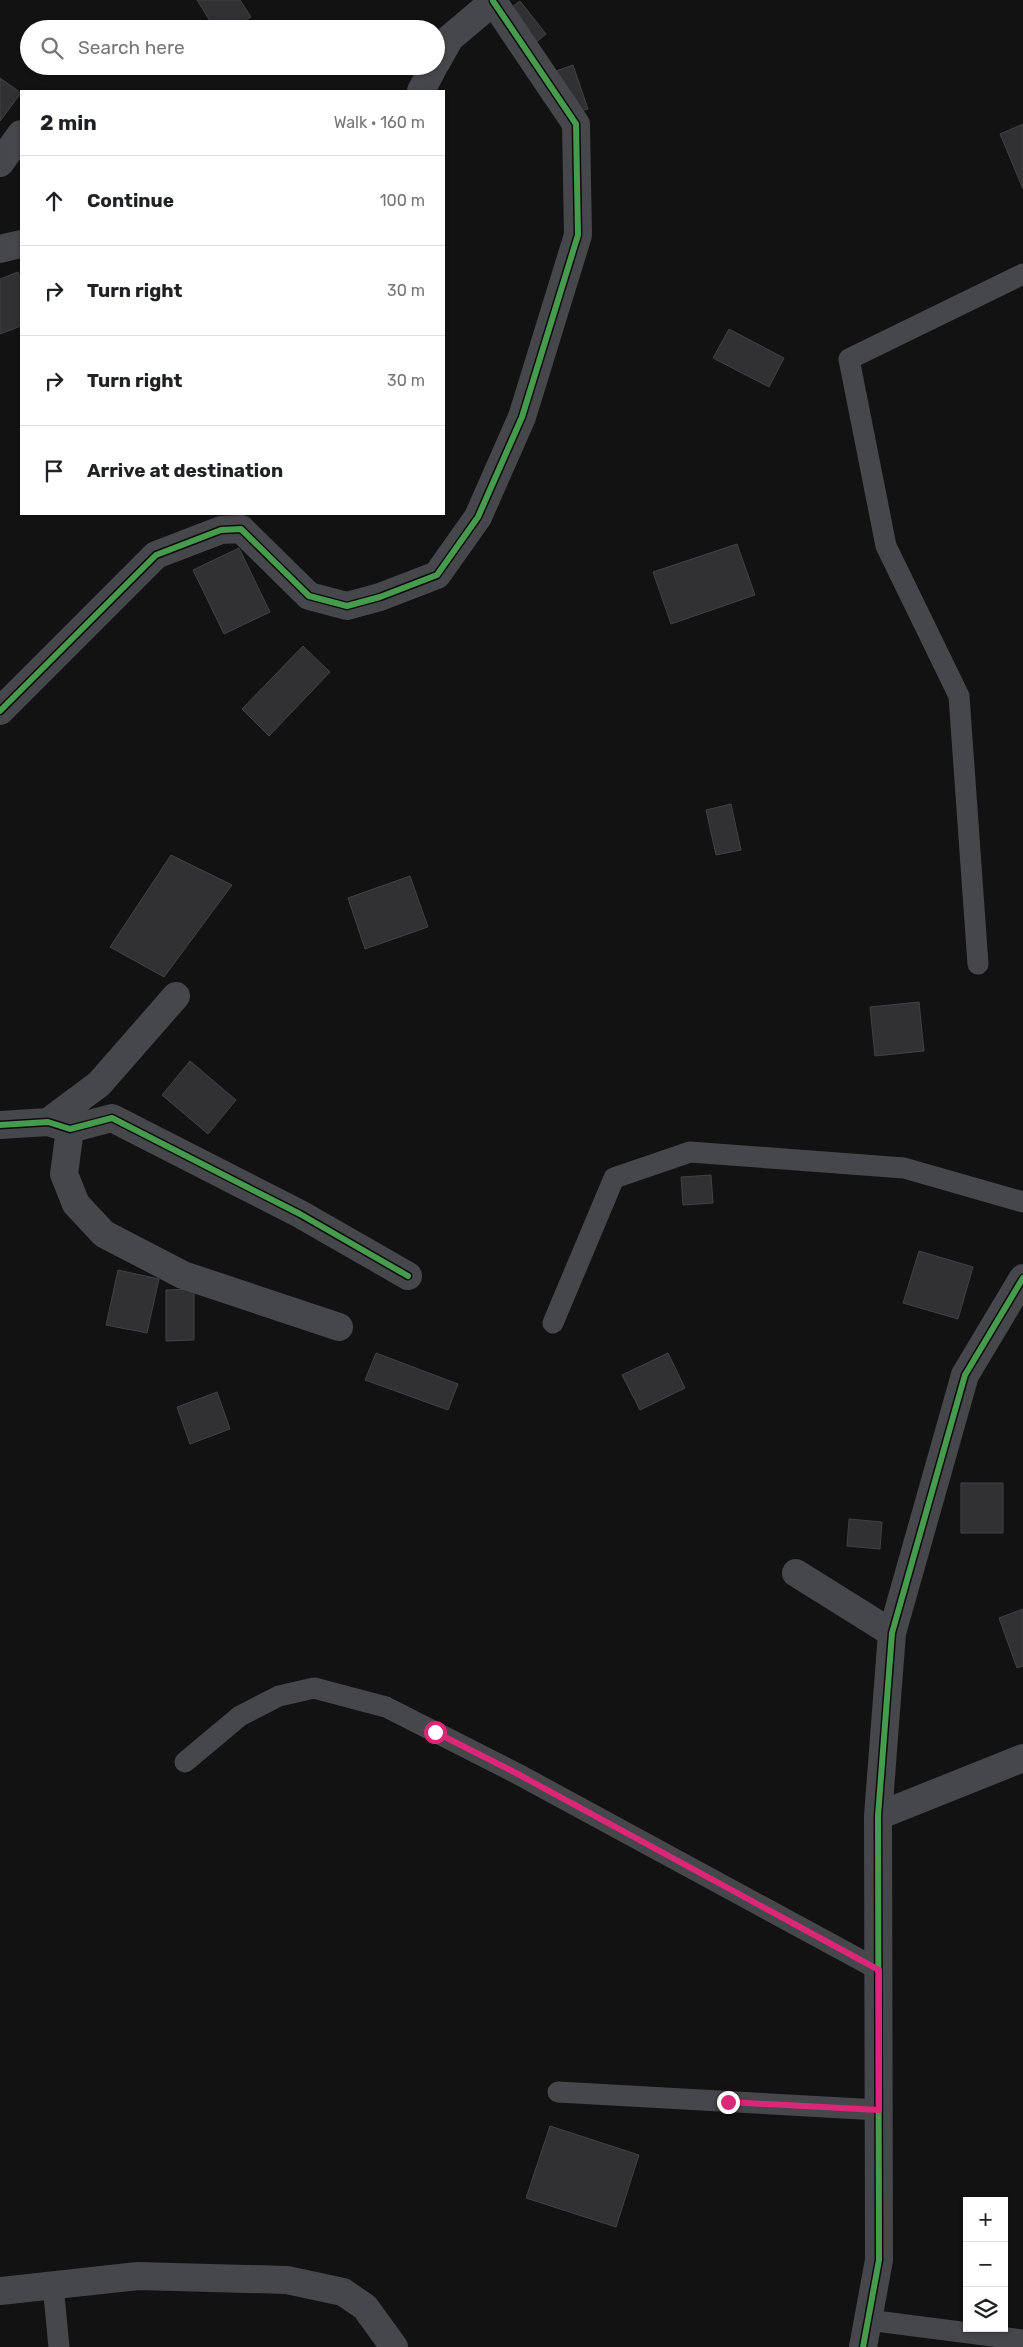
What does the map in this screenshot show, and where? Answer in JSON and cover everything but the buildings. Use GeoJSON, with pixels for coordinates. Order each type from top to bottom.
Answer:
{"type":"FeatureCollection","features":[{"type":"Feature","properties":{"kind":"street"},"geometry":{"type":"LineString","coordinates":[[0,711],[156,556],[221,530],[240,529],[309,596],[347,606],[380,598],[437,575],[478,517],[522,417],[578,235],[576,124],[494,1],[450,38],[445,47]]}},
{"type":"Feature","properties":{"kind":"street"},"geometry":{"type":"LineString","coordinates":[[0,163],[20,135]]}},
{"type":"Feature","properties":{"kind":"street"},"geometry":{"type":"LineString","coordinates":[[0,249],[20,244]]}},
{"type":"Feature","properties":{"kind":"street"},"geometry":{"type":"LineString","coordinates":[[176,996],[99,1084],[59,1126],[64,1174],[76,1204],[104,1234],[183,1275],[339,1327]]}},
{"type":"Feature","properties":{"kind":"street"},"geometry":{"type":"LineString","coordinates":[[0,1125],[59,1126],[112,1118],[300,1214],[408,1276]]}},
{"type":"Feature","properties":{"kind":"street"},"geometry":{"type":"LineString","coordinates":[[863,2347],[879,2260],[878,1816],[892,1633],[965,1375],[1023,1278]]}},
{"type":"Feature","properties":{"kind":"street"},"geometry":{"type":"LineString","coordinates":[[796,1573],[892,1633]]}},
{"type":"Feature","properties":{"kind":"street"},"geometry":{"type":"LineString","coordinates":[[878,1816],[1023,1758]]}},
{"type":"Feature","properties":{"kind":"street"},"geometry":{"type":"LineString","coordinates":[[0,2291],[138,2276],[287,2280],[343,2292],[365,2307],[394,2347]]}},
{"type":"Feature","properties":{"kind":"lane"},"geometry":{"type":"LineString","coordinates":[[978,964],[959,696],[886,546],[849,359],[1023,274]]}},
{"type":"Feature","properties":{"kind":"lane"},"geometry":{"type":"LineString","coordinates":[[553,1323],[614,1178],[690,1152],[904,1168],[1023,1202]]}},
{"type":"Feature","properties":{"kind":"lane"},"geometry":{"type":"LineString","coordinates":[[185,1762],[240,1716],[279,1696],[314,1688],[386,1707],[516,1773],[879,1970]]}},
{"type":"Feature","properties":{"kind":"lane"},"geometry":{"type":"LineString","coordinates":[[558,2092],[879,2110]]}},
{"type":"Feature","properties":{"kind":"lane"},"geometry":{"type":"LineString","coordinates":[[53,2285],[59,2347]]}},
{"type":"Feature","properties":{"kind":"lane"},"geometry":{"type":"LineString","coordinates":[[868,2320],[1023,2340]]}},
{"type":"Feature","properties":{"kind":"cycle path"},"geometry":{"type":"LineString","coordinates":[[0,711],[156,555],[221,530],[241,529],[309,596],[347,606],[380,597],[437,575],[478,517],[522,417],[578,235],[576,124],[493,1]]}},
{"type":"Feature","properties":{"kind":"cycle path"},"geometry":{"type":"LineString","coordinates":[[0,1125],[48,1122],[70,1129],[112,1118],[300,1214],[408,1276]]}},
{"type":"Feature","properties":{"kind":"cycle path"},"geometry":{"type":"LineString","coordinates":[[863,2347],[879,2260],[878,1816],[892,1633],[965,1375],[1023,1278]]}},
{"type":"Feature","properties":{"kind":"route"},"geometry":{"type":"LineString","coordinates":[[435,1732],[516,1773],[879,1970],[879,2110],[728,2102]]}}]}
